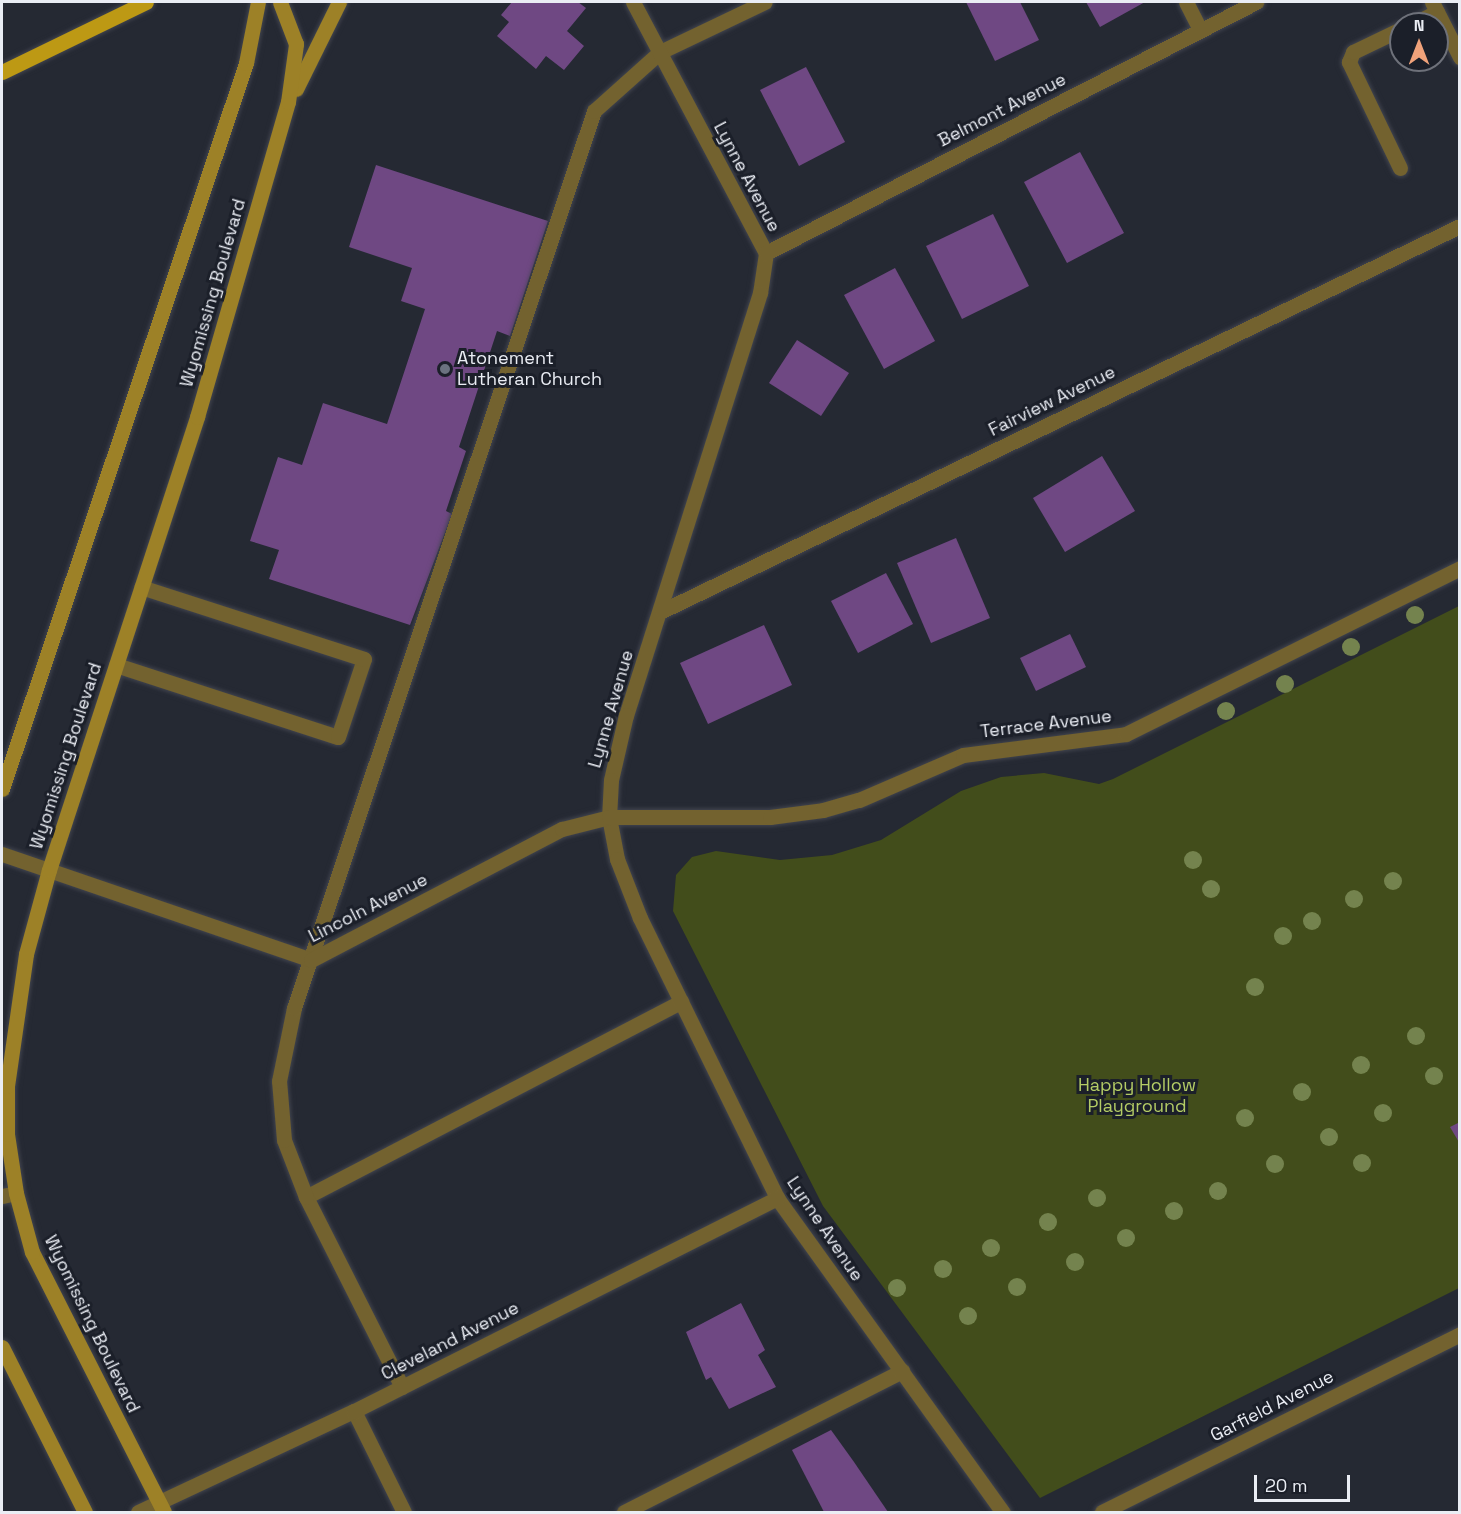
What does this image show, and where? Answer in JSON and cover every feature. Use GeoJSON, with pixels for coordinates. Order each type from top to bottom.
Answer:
{"type":"FeatureCollection","features":[{"type":"Feature","properties":{"kind":"main road"},"geometry":{"type":"LineString","coordinates":[[2,72],[146,2]]}},
{"type":"Feature","properties":{"kind":"main road"},"geometry":{"type":"LineString","coordinates":[[2,789],[246,63],[258,2]]}},
{"type":"Feature","properties":{"kind":"main road","name":"Wyomissing Boulevard"},"geometry":{"type":"LineString","coordinates":[[161,1508],[32,1252],[9,1194],[7,1134],[12,1029],[26,954],[50,870],[197,417],[288,102],[296,44],[280,2]]}},
{"type":"Feature","properties":{"kind":"main road"},"geometry":{"type":"LineString","coordinates":[[288,102],[339,2]]}},
{"type":"Feature","properties":{"kind":"main road"},"geometry":{"type":"LineString","coordinates":[[2,1347],[86,1512]]}},
{"type":"Feature","properties":{"kind":"street","name":"Lynne Avenue"},"geometry":{"type":"LineString","coordinates":[[633,2],[766,253],[760,292],[662,611],[626,714],[611,780],[609,817],[617,859],[640,918],[777,1198],[1003,1512]]}},
{"type":"Feature","properties":{"kind":"street"},"geometry":{"type":"LineString","coordinates":[[402,1387],[306,1197],[284,1140],[279,1081],[294,1008],[594,111],[660,52],[765,2]]}},
{"type":"Feature","properties":{"kind":"street"},"geometry":{"type":"LineString","coordinates":[[1186,2],[1200,29]]}},
{"type":"Feature","properties":{"kind":"street","name":"Belmont Avenue"},"geometry":{"type":"LineString","coordinates":[[766,253],[1256,2]]}},
{"type":"Feature","properties":{"kind":"street"},"geometry":{"type":"LineString","coordinates":[[1434,7],[1460,57]]}},
{"type":"Feature","properties":{"kind":"street"},"geometry":{"type":"LineString","coordinates":[[1389,35],[1353,52],[1349,62],[1400,168]]}},
{"type":"Feature","properties":{"kind":"street","name":"Fairview Avenue"},"geometry":{"type":"LineString","coordinates":[[662,611],[1460,226]]}},
{"type":"Feature","properties":{"kind":"street","name":"Terrace Avenue"},"geometry":{"type":"LineString","coordinates":[[609,817],[770,817],[823,810],[859,800],[963,755],[1126,734],[1460,568]]}},
{"type":"Feature","properties":{"kind":"street"},"geometry":{"type":"LineString","coordinates":[[116,664],[338,737],[364,659],[141,587]]}},
{"type":"Feature","properties":{"kind":"street","name":"Lincoln Avenue"},"geometry":{"type":"LineString","coordinates":[[2,854],[311,960],[562,829],[609,817]]}},
{"type":"Feature","properties":{"kind":"street"},"geometry":{"type":"LineString","coordinates":[[306,1197],[681,1002]]}},
{"type":"Feature","properties":{"kind":"street","name":"Cleveland Avenue"},"geometry":{"type":"LineString","coordinates":[[138,1512],[161,1508],[777,1198]]}},
{"type":"Feature","properties":{"kind":"street","name":"Garfield Avenue"},"geometry":{"type":"LineString","coordinates":[[1102,1512],[1460,1334]]}},
{"type":"Feature","properties":{"kind":"street"},"geometry":{"type":"LineString","coordinates":[[624,1512],[902,1371]]}},
{"type":"Feature","properties":{"kind":"street"},"geometry":{"type":"LineString","coordinates":[[354,1411],[404,1512]]}},
{"type":"Feature","properties":{"kind":"green space","name":"Happy Hollow Playground"},"geometry":{"type":"Polygon","coordinates":[[[1459,606],[1459,1288],[1040,1498],[823,1206],[673,911],[676,875],[692,857],[716,851],[780,860],[832,855],[881,840],[961,791],[1001,777],[1044,773],[1099,784],[1459,606]]]}},
{"type":"Feature","properties":{"kind":"building"},"geometry":{"type":"Polygon","coordinates":[[[512,2],[578,2],[586,8],[567,31],[584,46],[564,70],[546,56],[536,69],[497,36],[509,22],[501,15],[512,2]]]}},
{"type":"Feature","properties":{"kind":"building"},"geometry":{"type":"Polygon","coordinates":[[[966,2],[1020,2],[1039,40],[995,61],[966,2]]]}},
{"type":"Feature","properties":{"kind":"building"},"geometry":{"type":"Polygon","coordinates":[[[1086,2],[1145,2],[1100,27],[1086,2]]]}},
{"type":"Feature","properties":{"kind":"building"},"geometry":{"type":"Polygon","coordinates":[[[806,67],[845,142],[799,166],[760,90],[806,67]]]}},
{"type":"Feature","properties":{"kind":"building"},"geometry":{"type":"Polygon","coordinates":[[[1080,152],[1124,233],[1067,263],[1024,182],[1080,152]]]}},
{"type":"Feature","properties":{"kind":"building","name":"Atonement Lutheran Church"},"geometry":{"type":"Polygon","coordinates":[[[376,165],[548,221],[510,336],[497,331],[459,447],[466,451],[446,511],[452,514],[410,625],[269,579],[279,550],[250,541],[278,457],[302,465],[323,403],[387,424],[425,309],[401,301],[412,268],[349,247],[376,165]]]}},
{"type":"Feature","properties":{"kind":"building"},"geometry":{"type":"Polygon","coordinates":[[[993,214],[1029,286],[962,319],[926,246],[993,214]]]}},
{"type":"Feature","properties":{"kind":"building"},"geometry":{"type":"Polygon","coordinates":[[[895,268],[935,341],[884,369],[844,295],[895,268]]]}},
{"type":"Feature","properties":{"kind":"building"},"geometry":{"type":"Polygon","coordinates":[[[797,340],[849,373],[821,416],[769,383],[797,340]]]}},
{"type":"Feature","properties":{"kind":"building"},"geometry":{"type":"Polygon","coordinates":[[[1102,456],[1135,511],[1065,552],[1033,498],[1102,456]]]}},
{"type":"Feature","properties":{"kind":"building"},"geometry":{"type":"Polygon","coordinates":[[[956,538],[990,618],[931,643],[897,563],[956,538]]]}},
{"type":"Feature","properties":{"kind":"building"},"geometry":{"type":"Polygon","coordinates":[[[886,573],[913,624],[858,653],[831,601],[886,573]]]}},
{"type":"Feature","properties":{"kind":"building"},"geometry":{"type":"Polygon","coordinates":[[[764,625],[792,685],[708,724],[680,663],[764,625]]]}},
{"type":"Feature","properties":{"kind":"building"},"geometry":{"type":"Polygon","coordinates":[[[1070,634],[1086,667],[1036,691],[1020,658],[1070,634]]]}},
{"type":"Feature","properties":{"kind":"building"},"geometry":{"type":"Polygon","coordinates":[[[1460,1122],[1460,1144],[1450,1127],[1460,1122]]]}},
{"type":"Feature","properties":{"kind":"building"},"geometry":{"type":"Polygon","coordinates":[[[741,1303],[765,1350],[758,1355],[776,1387],[729,1409],[711,1377],[706,1380],[686,1332],[741,1303]]]}},
{"type":"Feature","properties":{"kind":"building"},"geometry":{"type":"Polygon","coordinates":[[[831,1430],[888,1512],[824,1512],[792,1450],[831,1430]]]}},
{"type":"Feature","properties":{"kind":"place","name":"Atonement Lutheran Church"},"geometry":{"type":"Point","coordinates":[445,369]}}]}
